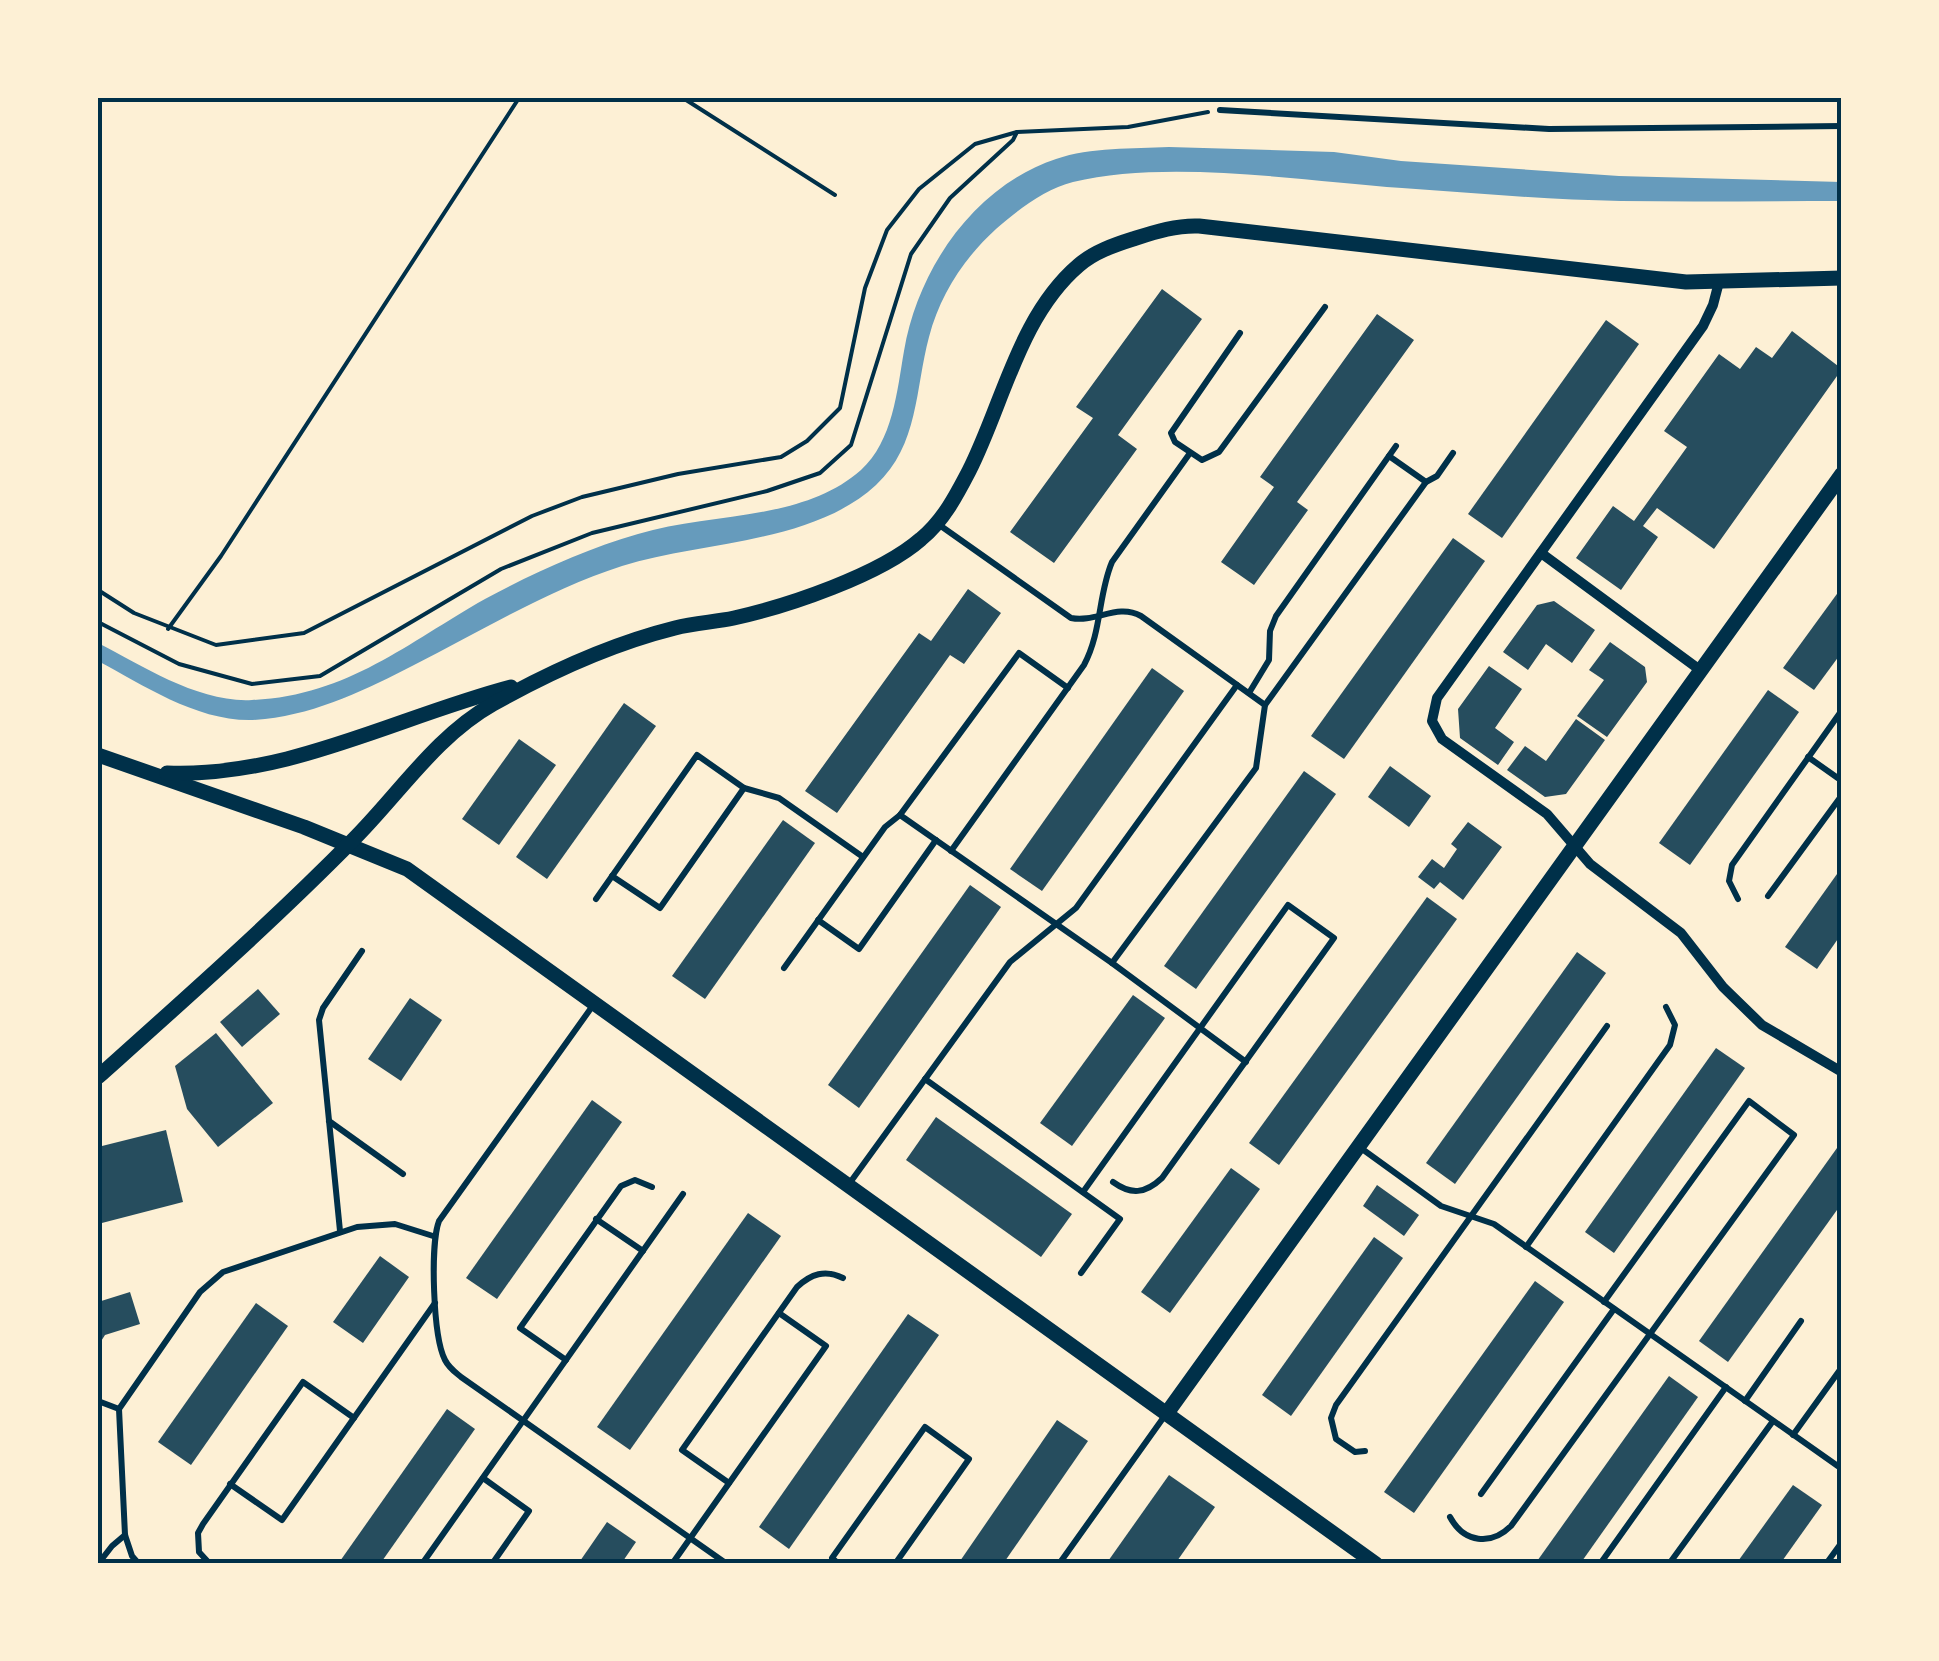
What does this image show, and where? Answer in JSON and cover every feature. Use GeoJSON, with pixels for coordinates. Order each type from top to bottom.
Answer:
{"type":"FeatureCollection","features":[{"type":"Feature","properties":{"kind":"street"},"geometry":{"type":"LineString","coordinates":[[98,1077],[350,844],[458,726],[580,659],[674,628],[736,618],[858,577],[909,548],[937,524],[973,462],[1020,350],[1046,304],[1068,276],[1090,257],[1140,236],[1174,227],[1199,226],[1686,282],[1842,278]]}},
{"type":"Feature","properties":{"kind":"street"},"geometry":{"type":"LineString","coordinates":[[1719,282],[1702,326],[1437,698],[1432,721],[1442,739],[1538,807],[1603,875],[1681,934],[1724,987],[1762,1025],[1842,1072]]}},
{"type":"Feature","properties":{"kind":"street"},"geometry":{"type":"LineString","coordinates":[[1166,1413],[1842,474]]}},
{"type":"Feature","properties":{"kind":"street"},"geometry":{"type":"LineString","coordinates":[[1541,553],[1700,670]]}},
{"type":"Feature","properties":{"kind":"street"},"geometry":{"type":"LineString","coordinates":[[142,772],[220,772],[271,763],[534,681]]}},
{"type":"Feature","properties":{"kind":"street"},"geometry":{"type":"LineString","coordinates":[[98,755],[408,868],[1376,1564]]}},
{"type":"Feature","properties":{"kind":"lane"},"geometry":{"type":"LineString","coordinates":[[1220,110],[1549,129],[1842,126]]}},
{"type":"Feature","properties":{"kind":"lane"},"geometry":{"type":"LineString","coordinates":[[1240,333],[1171,433],[1172,439],[1190,453],[1208,460],[1219,452],[1325,307]]}},
{"type":"Feature","properties":{"kind":"lane"},"geometry":{"type":"LineString","coordinates":[[1249,693],[1269,660],[1270,631],[1276,616],[1396,446]]}},
{"type":"Feature","properties":{"kind":"lane"},"geometry":{"type":"LineString","coordinates":[[1112,963],[1256,768],[1266,705],[1426,482],[1437,476],[1453,452]]}},
{"type":"Feature","properties":{"kind":"lane"},"geometry":{"type":"LineString","coordinates":[[951,851],[1092,650],[1112,562],[1190,453]]}},
{"type":"Feature","properties":{"kind":"lane"},"geometry":{"type":"LineString","coordinates":[[1389,456],[1426,482]]}},
{"type":"Feature","properties":{"kind":"lane"},"geometry":{"type":"LineString","coordinates":[[937,524],[1061,612],[1081,620],[1118,610],[1133,612],[1266,705]]}},
{"type":"Feature","properties":{"kind":"lane"},"geometry":{"type":"LineString","coordinates":[[784,968],[885,827],[900,814],[1019,653],[1068,688]]}},
{"type":"Feature","properties":{"kind":"lane"},"geometry":{"type":"LineString","coordinates":[[848,1185],[1010,962],[1076,908],[1237,685]]}},
{"type":"Feature","properties":{"kind":"lane"},"geometry":{"type":"LineString","coordinates":[[1738,899],[1729,881],[1732,865],[1842,710]]}},
{"type":"Feature","properties":{"kind":"lane"},"geometry":{"type":"LineString","coordinates":[[596,898],[697,755],[744,788],[778,798],[863,858]]}},
{"type":"Feature","properties":{"kind":"lane"},"geometry":{"type":"LineString","coordinates":[[1808,757],[1842,781]]}},
{"type":"Feature","properties":{"kind":"lane"},"geometry":{"type":"LineString","coordinates":[[612,876],[660,908],[744,788]]}},
{"type":"Feature","properties":{"kind":"lane"},"geometry":{"type":"LineString","coordinates":[[1768,896],[1842,795]]}},
{"type":"Feature","properties":{"kind":"lane"},"geometry":{"type":"LineString","coordinates":[[900,814],[1246,1062]]}},
{"type":"Feature","properties":{"kind":"lane"},"geometry":{"type":"LineString","coordinates":[[818,920],[859,949],[936,840]]}},
{"type":"Feature","properties":{"kind":"lane"},"geometry":{"type":"LineString","coordinates":[[1083,1192],[1288,905],[1334,938],[1154,1185],[1146,1191],[1130,1192],[1112,1182]]}},
{"type":"Feature","properties":{"kind":"lane"},"geometry":{"type":"LineString","coordinates":[[340,1231],[319,1020],[362,950]]}},
{"type":"Feature","properties":{"kind":"lane"},"geometry":{"type":"LineString","coordinates":[[595,1003],[439,1221],[433,1236],[441,1348],[447,1364],[727,1564]]}},
{"type":"Feature","properties":{"kind":"lane"},"geometry":{"type":"LineString","coordinates":[[1526,1246],[1670,1045],[1674,1024],[1666,1007]]}},
{"type":"Feature","properties":{"kind":"lane"},"geometry":{"type":"LineString","coordinates":[[1365,1452],[1355,1452],[1336,1439],[1331,1418],[1336,1405],[1607,1026]]}},
{"type":"Feature","properties":{"kind":"lane"},"geometry":{"type":"LineString","coordinates":[[925,1079],[1120,1219],[1082,1273]]}},
{"type":"Feature","properties":{"kind":"lane"},"geometry":{"type":"LineString","coordinates":[[1450,1517],[1454,1526],[1475,1539],[1501,1536],[1794,1134],[1749,1102],[1604,1302]]}},
{"type":"Feature","properties":{"kind":"lane"},"geometry":{"type":"LineString","coordinates":[[329,1121],[403,1174]]}},
{"type":"Feature","properties":{"kind":"lane"},"geometry":{"type":"LineString","coordinates":[[1357,1146],[1441,1206],[1494,1224],[1842,1469]]}},
{"type":"Feature","properties":{"kind":"lane"},"geometry":{"type":"LineString","coordinates":[[566,1360],[520,1328],[614,1193],[635,1180],[652,1187]]}},
{"type":"Feature","properties":{"kind":"lane"},"geometry":{"type":"LineString","coordinates":[[422,1564],[683,1194]]}},
{"type":"Feature","properties":{"kind":"lane"},"geometry":{"type":"LineString","coordinates":[[596,1220],[642,1251]]}},
{"type":"Feature","properties":{"kind":"lane"},"geometry":{"type":"LineString","coordinates":[[139,1564],[132,1556],[126,1535],[119,1409],[211,1281],[223,1272],[340,1231],[395,1224],[433,1236]]}},
{"type":"Feature","properties":{"kind":"lane"},"geometry":{"type":"LineString","coordinates":[[729,1483],[682,1450],[807,1278],[832,1273],[843,1278]]}},
{"type":"Feature","properties":{"kind":"lane"},"geometry":{"type":"LineString","coordinates":[[230,1484],[282,1520],[437,1301]]}},
{"type":"Feature","properties":{"kind":"lane"},"geometry":{"type":"LineString","coordinates":[[1481,1494],[1614,1309]]}},
{"type":"Feature","properties":{"kind":"lane"},"geometry":{"type":"LineString","coordinates":[[672,1564],[826,1346],[779,1313]]}},
{"type":"Feature","properties":{"kind":"lane"},"geometry":{"type":"LineString","coordinates":[[1745,1401],[1801,1321]]}},
{"type":"Feature","properties":{"kind":"lane"},"geometry":{"type":"LineString","coordinates":[[1793,1435],[1842,1367]]}},
{"type":"Feature","properties":{"kind":"lane"},"geometry":{"type":"LineString","coordinates":[[210,1564],[199,1552],[198,1534],[303,1382],[354,1418]]}},
{"type":"Feature","properties":{"kind":"lane"},"geometry":{"type":"LineString","coordinates":[[1600,1564],[1726,1387]]}},
{"type":"Feature","properties":{"kind":"lane"},"geometry":{"type":"LineString","coordinates":[[98,1401],[119,1409]]}},
{"type":"Feature","properties":{"kind":"lane"},"geometry":{"type":"LineString","coordinates":[[1059,1564],[1166,1413]]}},
{"type":"Feature","properties":{"kind":"lane"},"geometry":{"type":"LineString","coordinates":[[1669,1564],[1772,1420]]}},
{"type":"Feature","properties":{"kind":"lane"},"geometry":{"type":"LineString","coordinates":[[840,1564],[832,1558],[924,1427],[969,1459],[895,1564]]}},
{"type":"Feature","properties":{"kind":"lane"},"geometry":{"type":"LineString","coordinates":[[483,1478],[529,1511],[492,1564]]}},
{"type":"Feature","properties":{"kind":"lane"},"geometry":{"type":"LineString","coordinates":[[98,1564],[126,1535]]}},
{"type":"Feature","properties":{"kind":"lane"},"geometry":{"type":"LineString","coordinates":[[1826,1564],[1842,1542]]}},
{"type":"Feature","properties":{"kind":"path"},"geometry":{"type":"LineString","coordinates":[[168,629],[221,556],[519,98]]}},
{"type":"Feature","properties":{"kind":"path"},"geometry":{"type":"LineString","coordinates":[[683,98],[835,195]]}},
{"type":"Feature","properties":{"kind":"path"},"geometry":{"type":"LineString","coordinates":[[98,590],[134,614],[216,645],[304,633],[532,516],[678,474],[781,457],[808,441],[840,408],[865,288],[887,230],[919,190],[975,144],[1017,132],[1128,127],[1220,110]]}},
{"type":"Feature","properties":{"kind":"path"},"geometry":{"type":"LineString","coordinates":[[98,622],[179,664],[252,684],[320,676],[501,570],[592,533],[768,491],[820,473],[852,445],[911,254],[950,198],[1014,140],[1017,132]]}},
{"type":"Feature","properties":{"kind":"water"},"geometry":{"type":"Polygon","coordinates":[[[1169,147],[1334,152],[1401,161],[1619,176],[1841,182],[1841,201],[1566,199],[1193,172],[1110,175],[1073,182],[1042,195],[1013,215],[984,240],[964,265],[934,321],[913,416],[900,452],[876,485],[821,519],[595,575],[360,691],[285,716],[243,720],[199,711],[98,661],[98,643],[172,681],[232,699],[252,700],[318,689],[375,664],[503,589],[599,547],[666,527],[755,513],[812,499],[861,470],[880,445],[892,415],[911,320],[922,290],[955,234],[976,210],[1000,189],[1056,159],[1098,150],[1169,147]]]}},
{"type":"Feature","properties":{"kind":"building"},"geometry":{"type":"Polygon","coordinates":[[[1162,289],[1202,319],[1118,435],[1137,449],[1054,563],[1010,532],[1093,418],[1076,407],[1162,289]]]}},
{"type":"Feature","properties":{"kind":"building"},"geometry":{"type":"Polygon","coordinates":[[[1377,314],[1414,340],[1297,502],[1308,510],[1254,585],[1221,562],[1274,487],[1260,477],[1377,314]]]}},
{"type":"Feature","properties":{"kind":"building"},"geometry":{"type":"Polygon","coordinates":[[[1606,320],[1639,344],[1502,538],[1468,514],[1606,320]]]}},
{"type":"Feature","properties":{"kind":"building"},"geometry":{"type":"Polygon","coordinates":[[[1792,331],[1842,369],[1714,549],[1657,508],[1643,526],[1658,537],[1621,590],[1576,558],[1613,506],[1634,521],[1687,447],[1664,431],[1719,354],[1740,369],[1756,347],[1772,358],[1792,331]]]}},
{"type":"Feature","properties":{"kind":"building"},"geometry":{"type":"Polygon","coordinates":[[[1453,538],[1485,561],[1344,759],[1311,736],[1453,538]]]}},
{"type":"Feature","properties":{"kind":"building"},"geometry":{"type":"Polygon","coordinates":[[[1842,587],[1842,652],[1814,690],[1783,668],[1842,587]]]}},
{"type":"Feature","properties":{"kind":"building"},"geometry":{"type":"Polygon","coordinates":[[[968,589],[1001,613],[964,664],[950,655],[837,813],[805,791],[919,633],[931,641],[968,589]]]}},
{"type":"Feature","properties":{"kind":"building"},"geometry":{"type":"Polygon","coordinates":[[[1554,601],[1595,630],[1572,663],[1546,644],[1528,670],[1503,652],[1537,605],[1554,601]]]}},
{"type":"Feature","properties":{"kind":"building"},"geometry":{"type":"Polygon","coordinates":[[[1610,642],[1645,667],[1647,682],[1607,737],[1577,716],[1604,680],[1589,670],[1610,642]]]}},
{"type":"Feature","properties":{"kind":"building"},"geometry":{"type":"Polygon","coordinates":[[[1489,666],[1522,689],[1495,728],[1514,742],[1498,765],[1460,738],[1458,709],[1489,666]]]}},
{"type":"Feature","properties":{"kind":"building"},"geometry":{"type":"Polygon","coordinates":[[[1152,668],[1184,691],[1042,891],[1010,869],[1152,668]]]}},
{"type":"Feature","properties":{"kind":"building"},"geometry":{"type":"Polygon","coordinates":[[[1768,690],[1799,712],[1690,865],[1659,843],[1768,690]]]}},
{"type":"Feature","properties":{"kind":"building"},"geometry":{"type":"Polygon","coordinates":[[[624,703],[656,726],[547,879],[516,857],[624,703]]]}},
{"type":"Feature","properties":{"kind":"building"},"geometry":{"type":"Polygon","coordinates":[[[1576,719],[1605,740],[1566,794],[1545,797],[1507,770],[1525,746],[1546,761],[1576,719]]]}},
{"type":"Feature","properties":{"kind":"building"},"geometry":{"type":"Polygon","coordinates":[[[519,739],[556,765],[499,845],[462,819],[519,739]]]}},
{"type":"Feature","properties":{"kind":"building"},"geometry":{"type":"Polygon","coordinates":[[[1390,766],[1431,796],[1409,827],[1368,797],[1390,766]]]}},
{"type":"Feature","properties":{"kind":"building"},"geometry":{"type":"Polygon","coordinates":[[[1304,771],[1336,794],[1196,989],[1164,966],[1304,771]]]}},
{"type":"Feature","properties":{"kind":"building"},"geometry":{"type":"Polygon","coordinates":[[[783,820],[815,843],[705,999],[672,976],[783,820]]]}},
{"type":"Feature","properties":{"kind":"building"},"geometry":{"type":"Polygon","coordinates":[[[1468,822],[1502,847],[1463,900],[1440,882],[1434,889],[1418,877],[1432,859],[1444,868],[1457,849],[1451,844],[1468,822]]]}},
{"type":"Feature","properties":{"kind":"building"},"geometry":{"type":"Polygon","coordinates":[[[1842,867],[1842,933],[1817,969],[1785,947],[1842,867]]]}},
{"type":"Feature","properties":{"kind":"building"},"geometry":{"type":"Polygon","coordinates":[[[970,885],[1001,907],[859,1108],[828,1085],[970,885]]]}},
{"type":"Feature","properties":{"kind":"building"},"geometry":{"type":"Polygon","coordinates":[[[1427,897],[1457,919],[1279,1165],[1249,1143],[1427,897]]]}},
{"type":"Feature","properties":{"kind":"building"},"geometry":{"type":"Polygon","coordinates":[[[1577,952],[1606,973],[1455,1184],[1426,1163],[1577,952]]]}},
{"type":"Feature","properties":{"kind":"building"},"geometry":{"type":"Polygon","coordinates":[[[258,989],[280,1014],[242,1047],[220,1022],[258,989]]]}},
{"type":"Feature","properties":{"kind":"building"},"geometry":{"type":"Polygon","coordinates":[[[1133,995],[1165,1018],[1072,1146],[1040,1123],[1133,995]]]}},
{"type":"Feature","properties":{"kind":"building"},"geometry":{"type":"Polygon","coordinates":[[[410,998],[442,1020],[401,1081],[368,1059],[410,998]]]}},
{"type":"Feature","properties":{"kind":"building"},"geometry":{"type":"Polygon","coordinates":[[[216,1033],[273,1103],[218,1147],[187,1109],[175,1066],[216,1033]]]}},
{"type":"Feature","properties":{"kind":"building"},"geometry":{"type":"Polygon","coordinates":[[[1716,1048],[1745,1068],[1614,1253],[1585,1232],[1716,1048]]]}},
{"type":"Feature","properties":{"kind":"building"},"geometry":{"type":"Polygon","coordinates":[[[592,1100],[622,1122],[497,1299],[466,1278],[592,1100]]]}},
{"type":"Feature","properties":{"kind":"building"},"geometry":{"type":"Polygon","coordinates":[[[936,1117],[1072,1214],[1041,1257],[906,1160],[936,1117]]]}},
{"type":"Feature","properties":{"kind":"building"},"geometry":{"type":"Polygon","coordinates":[[[166,1130],[183,1202],[98,1224],[98,1147],[166,1130]]]}},
{"type":"Feature","properties":{"kind":"building"},"geometry":{"type":"Polygon","coordinates":[[[1842,1141],[1842,1203],[1728,1362],[1699,1341],[1842,1141]]]}},
{"type":"Feature","properties":{"kind":"building"},"geometry":{"type":"Polygon","coordinates":[[[1231,1168],[1260,1189],[1170,1313],[1141,1292],[1231,1168]]]}},
{"type":"Feature","properties":{"kind":"building"},"geometry":{"type":"Polygon","coordinates":[[[1377,1185],[1419,1215],[1404,1236],[1363,1206],[1377,1185]]]}},
{"type":"Feature","properties":{"kind":"building"},"geometry":{"type":"Polygon","coordinates":[[[748,1213],[781,1236],[630,1450],[597,1427],[748,1213]]]}},
{"type":"Feature","properties":{"kind":"building"},"geometry":{"type":"Polygon","coordinates":[[[1374,1237],[1403,1258],[1291,1416],[1262,1395],[1374,1237]]]}},
{"type":"Feature","properties":{"kind":"building"},"geometry":{"type":"Polygon","coordinates":[[[380,1256],[409,1277],[363,1343],[333,1322],[380,1256]]]}},
{"type":"Feature","properties":{"kind":"building"},"geometry":{"type":"Polygon","coordinates":[[[1535,1281],[1564,1302],[1414,1513],[1384,1492],[1535,1281]]]}},
{"type":"Feature","properties":{"kind":"building"},"geometry":{"type":"Polygon","coordinates":[[[130,1292],[140,1324],[105,1335],[98,1346],[98,1302],[130,1292]]]}},
{"type":"Feature","properties":{"kind":"building"},"geometry":{"type":"Polygon","coordinates":[[[256,1303],[288,1326],[191,1465],[158,1442],[256,1303]]]}},
{"type":"Feature","properties":{"kind":"building"},"geometry":{"type":"Polygon","coordinates":[[[908,1314],[939,1335],[789,1549],[759,1527],[908,1314]]]}},
{"type":"Feature","properties":{"kind":"building"},"geometry":{"type":"Polygon","coordinates":[[[1669,1376],[1698,1397],[1580,1564],[1535,1564],[1669,1376]]]}},
{"type":"Feature","properties":{"kind":"building"},"geometry":{"type":"Polygon","coordinates":[[[447,1409],[475,1429],[380,1564],[338,1564],[447,1409]]]}},
{"type":"Feature","properties":{"kind":"building"},"geometry":{"type":"Polygon","coordinates":[[[1057,1420],[1088,1441],[1003,1564],[958,1564],[1057,1420]]]}},
{"type":"Feature","properties":{"kind":"building"},"geometry":{"type":"Polygon","coordinates":[[[1169,1475],[1215,1507],[1175,1564],[1106,1564],[1169,1475]]]}},
{"type":"Feature","properties":{"kind":"building"},"geometry":{"type":"Polygon","coordinates":[[[1793,1485],[1822,1505],[1780,1564],[1736,1564],[1793,1485]]]}},
{"type":"Feature","properties":{"kind":"building"},"geometry":{"type":"Polygon","coordinates":[[[607,1522],[636,1542],[621,1564],[578,1564],[607,1522]]]}}]}
